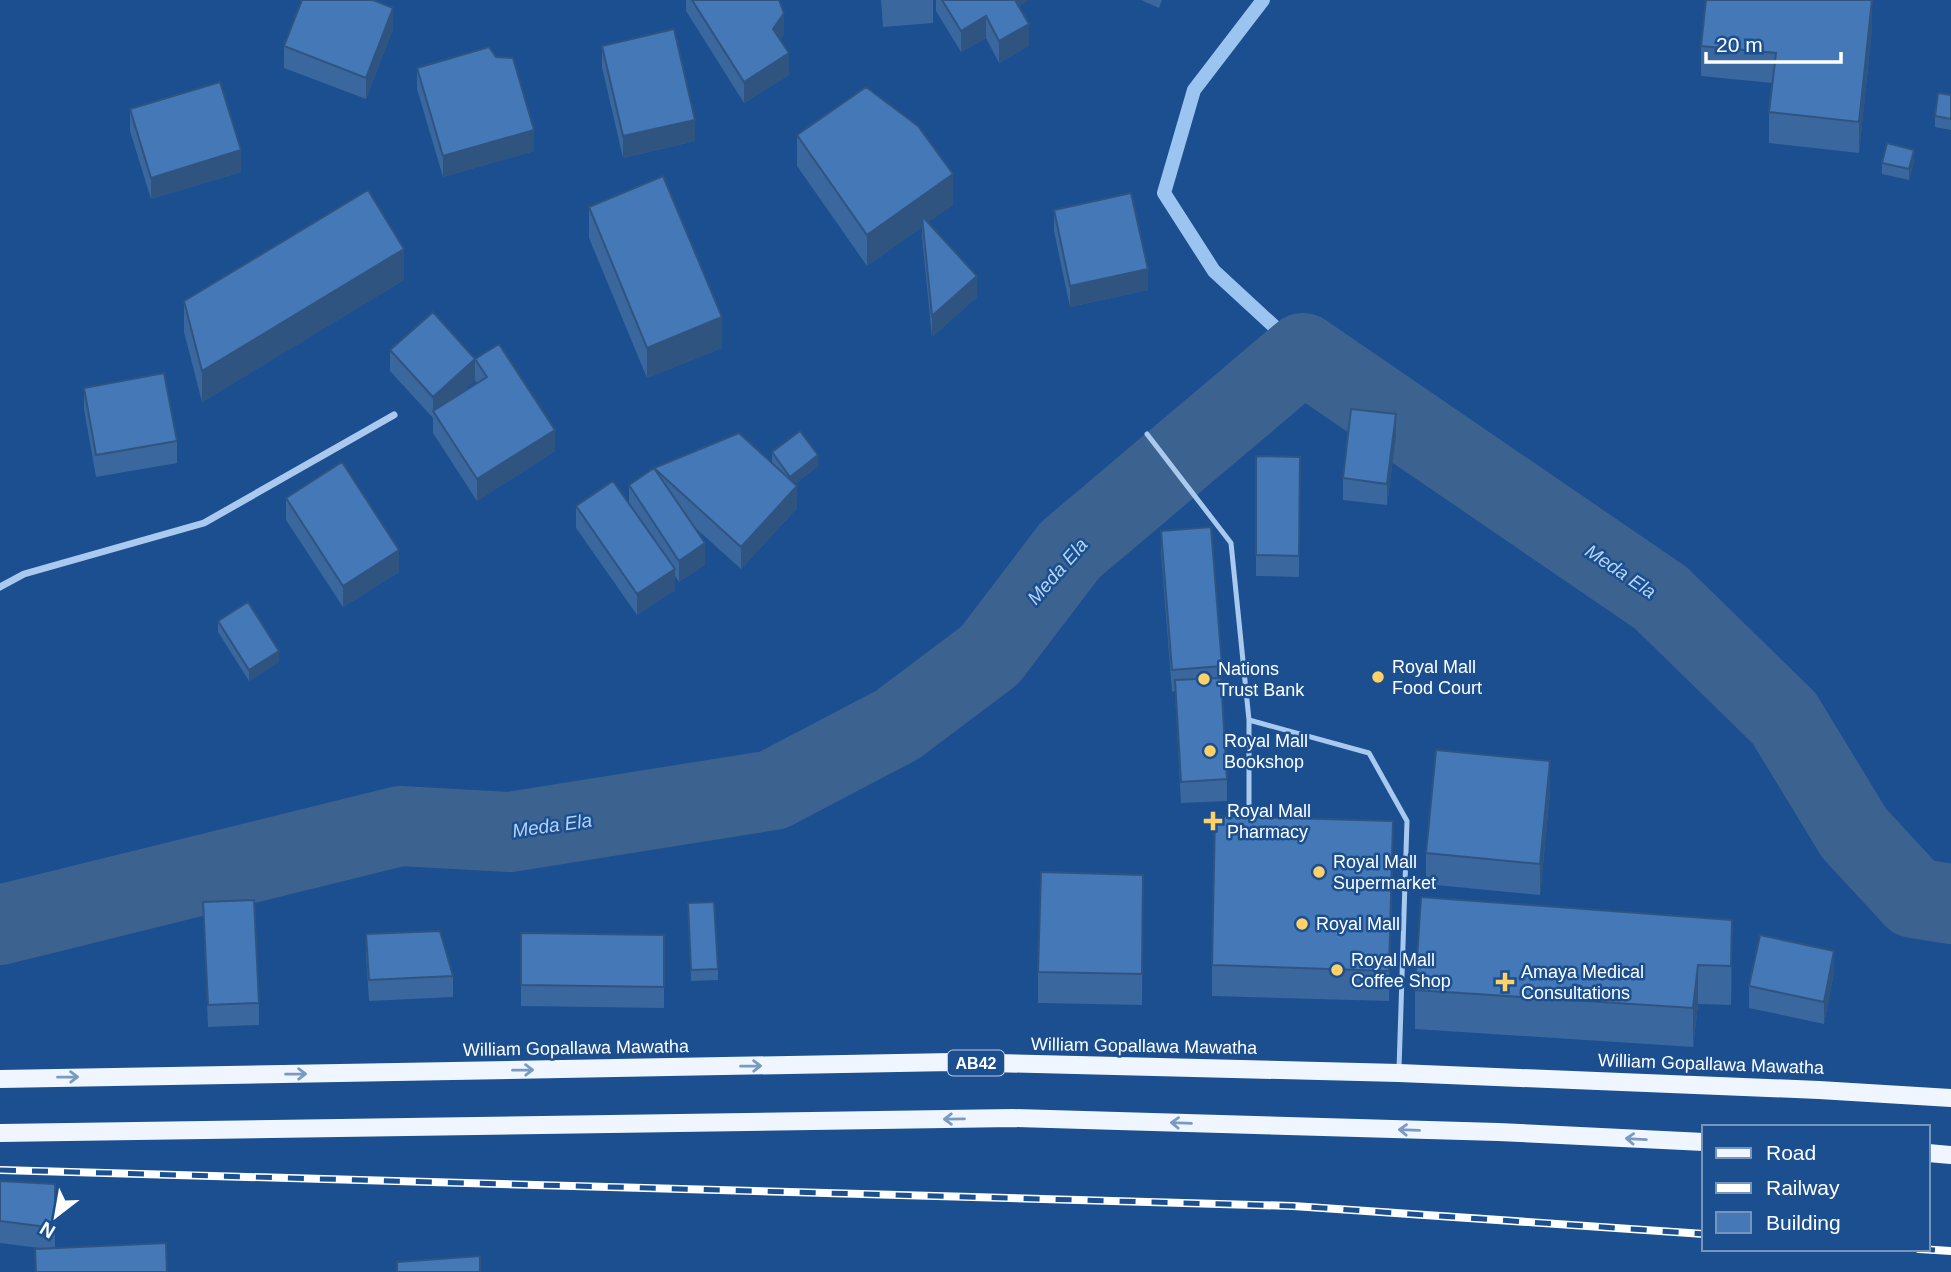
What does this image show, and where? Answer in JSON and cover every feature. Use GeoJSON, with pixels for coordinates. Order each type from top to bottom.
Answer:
{"type":"FeatureCollection","features":[{"type":"Feature","properties":{"kind":"main road","name":"William Gopallawa Mawatha"},"geometry":{"type":"LineString","coordinates":[[0,1079],[951,1062],[1399,1073],[1951,1098]]}},
{"type":"Feature","properties":{"kind":"main road"},"geometry":{"type":"LineString","coordinates":[[0,1133],[1013,1118],[1498,1132],[1702,1142]]}},
{"type":"Feature","properties":{"kind":"main road"},"geometry":{"type":"LineString","coordinates":[[1930,1153],[1951,1155]]}},
{"type":"Feature","properties":{"kind":"street"},"geometry":{"type":"LineString","coordinates":[[0,587],[24,574],[204,523],[394,415]]}},
{"type":"Feature","properties":{"kind":"lane"},"geometry":{"type":"LineString","coordinates":[[1147,434],[1231,543],[1249,719],[1249,833]]}},
{"type":"Feature","properties":{"kind":"lane"},"geometry":{"type":"LineString","coordinates":[[1249,719],[1369,753],[1407,821],[1399,1073]]}},
{"type":"Feature","properties":{"kind":"lane"},"geometry":{"type":"LineString","coordinates":[[1393,840],[1406,841]]}},
{"type":"Feature","properties":{"kind":"building"},"geometry":{"type":"Polygon","coordinates":[[[302,0],[373,0],[393,8],[366,78],[284,46],[302,0]]]}},
{"type":"Feature","properties":{"kind":"building"},"geometry":{"type":"Polygon","coordinates":[[[692,0],[779,0],[784,13],[773,29],[789,53],[744,82],[692,0]]]}},
{"type":"Feature","properties":{"kind":"building"},"geometry":{"type":"Polygon","coordinates":[[[942,0],[1015,0],[1029,24],[999,41],[986,16],[961,31],[942,0]]]}},
{"type":"Feature","properties":{"kind":"building"},"geometry":{"type":"Polygon","coordinates":[[[1706,0],[1872,0],[1859,122],[1769,112],[1776,53],[1701,46],[1706,0]]]}},
{"type":"Feature","properties":{"kind":"building"},"geometry":{"type":"Polygon","coordinates":[[[674,29],[695,120],[623,136],[602,46],[674,29]]]}},
{"type":"Feature","properties":{"kind":"building"},"geometry":{"type":"Polygon","coordinates":[[[489,47],[496,57],[513,58],[534,130],[443,156],[417,68],[489,47]]]}},
{"type":"Feature","properties":{"kind":"building"},"geometry":{"type":"Polygon","coordinates":[[[220,82],[241,150],[151,178],[130,109],[220,82]]]}},
{"type":"Feature","properties":{"kind":"building"},"geometry":{"type":"Polygon","coordinates":[[[866,87],[918,126],[953,174],[867,235],[797,135],[866,87]]]}},
{"type":"Feature","properties":{"kind":"building"},"geometry":{"type":"Polygon","coordinates":[[[1938,93],[1951,95],[1951,119],[1935,116],[1938,93]]]}},
{"type":"Feature","properties":{"kind":"building"},"geometry":{"type":"Polygon","coordinates":[[[1887,143],[1914,150],[1909,169],[1882,163],[1887,143]]]}},
{"type":"Feature","properties":{"kind":"building"},"geometry":{"type":"Polygon","coordinates":[[[663,176],[722,317],[647,348],[589,207],[663,176]]]}},
{"type":"Feature","properties":{"kind":"building"},"geometry":{"type":"Polygon","coordinates":[[[368,190],[404,249],[202,371],[184,301],[368,190]]]}},
{"type":"Feature","properties":{"kind":"building"},"geometry":{"type":"Polygon","coordinates":[[[1131,193],[1148,269],[1070,286],[1054,210],[1131,193]]]}},
{"type":"Feature","properties":{"kind":"building"},"geometry":{"type":"Polygon","coordinates":[[[922,216],[977,276],[932,316],[922,216]]]}},
{"type":"Feature","properties":{"kind":"building"},"geometry":{"type":"Polygon","coordinates":[[[433,312],[475,359],[433,397],[390,350],[433,312]]]}},
{"type":"Feature","properties":{"kind":"building"},"geometry":{"type":"Polygon","coordinates":[[[499,344],[555,430],[477,479],[433,411],[487,377],[475,359],[499,344]]]}},
{"type":"Feature","properties":{"kind":"building"},"geometry":{"type":"Polygon","coordinates":[[[164,373],[177,441],[96,455],[84,388],[164,373]]]}},
{"type":"Feature","properties":{"kind":"building"},"geometry":{"type":"Polygon","coordinates":[[[1351,409],[1396,414],[1387,484],[1343,478],[1351,409]]]}},
{"type":"Feature","properties":{"kind":"building"},"geometry":{"type":"Polygon","coordinates":[[[800,431],[818,455],[790,477],[772,452],[800,431]]]}},
{"type":"Feature","properties":{"kind":"building"},"geometry":{"type":"Polygon","coordinates":[[[739,433],[797,486],[741,547],[654,468],[739,433]]]}},
{"type":"Feature","properties":{"kind":"building"},"geometry":{"type":"Polygon","coordinates":[[[1256,456],[1300,457],[1299,556],[1256,555],[1256,456]]]}},
{"type":"Feature","properties":{"kind":"building"},"geometry":{"type":"Polygon","coordinates":[[[342,462],[399,550],[343,586],[286,498],[342,462]]]}},
{"type":"Feature","properties":{"kind":"building"},"geometry":{"type":"Polygon","coordinates":[[[654,468],[705,543],[679,561],[629,485],[654,468]]]}},
{"type":"Feature","properties":{"kind":"building"},"geometry":{"type":"Polygon","coordinates":[[[613,481],[675,569],[637,594],[576,506],[613,481]]]}},
{"type":"Feature","properties":{"kind":"building"},"geometry":{"type":"Polygon","coordinates":[[[1211,527],[1222,666],[1172,670],[1161,531],[1211,527]]]}},
{"type":"Feature","properties":{"kind":"building"},"geometry":{"type":"Polygon","coordinates":[[[248,602],[279,651],[249,670],[218,621],[248,602]]]}},
{"type":"Feature","properties":{"kind":"building"},"geometry":{"type":"Polygon","coordinates":[[[1221,678],[1227,779],[1181,782],[1175,680],[1221,678]]]}},
{"type":"Feature","properties":{"kind":"building"},"geometry":{"type":"Polygon","coordinates":[[[1436,750],[1550,761],[1540,864],[1426,853],[1436,750]]]}},
{"type":"Feature","properties":{"kind":"building","name":"Royal Mall"},"geometry":{"type":"Polygon","coordinates":[[[1215,816],[1393,821],[1389,971],[1212,965],[1215,816]]]}},
{"type":"Feature","properties":{"kind":"building"},"geometry":{"type":"Polygon","coordinates":[[[1041,872],[1143,875],[1142,974],[1038,972],[1041,872]]]}},
{"type":"Feature","properties":{"kind":"building"},"geometry":{"type":"Polygon","coordinates":[[[1421,897],[1732,920],[1731,966],[1698,965],[1693,1008],[1415,990],[1421,897]]]}},
{"type":"Feature","properties":{"kind":"building"},"geometry":{"type":"Polygon","coordinates":[[[254,900],[259,1003],[208,1005],[203,902],[254,900]]]}},
{"type":"Feature","properties":{"kind":"building"},"geometry":{"type":"Polygon","coordinates":[[[714,902],[718,969],[691,970],[688,903],[714,902]]]}},
{"type":"Feature","properties":{"kind":"building"},"geometry":{"type":"Polygon","coordinates":[[[440,931],[453,976],[369,980],[366,934],[440,931]]]}},
{"type":"Feature","properties":{"kind":"building"},"geometry":{"type":"Polygon","coordinates":[[[521,933],[664,935],[664,987],[521,985],[521,933]]]}},
{"type":"Feature","properties":{"kind":"building"},"geometry":{"type":"Polygon","coordinates":[[[1760,935],[1834,951],[1824,1002],[1749,986],[1760,935]]]}},
{"type":"Feature","properties":{"kind":"building"},"geometry":{"type":"Polygon","coordinates":[[[0,1181],[55,1184],[55,1228],[0,1221],[0,1181]]]}},
{"type":"Feature","properties":{"kind":"building"},"geometry":{"type":"Polygon","coordinates":[[[166,1243],[167,1272],[36,1272],[35,1249],[166,1243]]]}},
{"type":"Feature","properties":{"kind":"building"},"geometry":{"type":"Polygon","coordinates":[[[480,1256],[480,1272],[397,1272],[397,1262],[480,1256]]]}},
{"type":"Feature","properties":{"kind":"waterway"},"geometry":{"type":"LineString","coordinates":[[1263,0],[1194,90],[1164,193],[1214,271],[1303,353]]}},
{"type":"Feature","properties":{"kind":"waterway","name":"Meda Ela"},"geometry":{"type":"LineString","coordinates":[[0,925],[400,826],[510,832],[773,790],[897,725],[990,655],[1070,550],[1303,353],[1661,598],[1784,718],[1854,833],[1914,898],[1951,904]]}},
{"type":"Feature","properties":{"kind":"railway"},"geometry":{"type":"LineString","coordinates":[[0,1170],[1293,1206],[1702,1234]]}},
{"type":"Feature","properties":{"kind":"railway"},"geometry":{"type":"LineString","coordinates":[[1930,1250],[1951,1251]]}},
{"type":"Feature","properties":{"kind":"place","name":"Royal Mall Food Court"},"geometry":{"type":"Point","coordinates":[1378,677]}},
{"type":"Feature","properties":{"kind":"place","name":"Nations Trust Bank"},"geometry":{"type":"Point","coordinates":[1204,679]}},
{"type":"Feature","properties":{"kind":"place","name":"Royal Mall Bookshop"},"geometry":{"type":"Point","coordinates":[1210,751]}},
{"type":"Feature","properties":{"kind":"place","name":"Royal Mall Pharmacy"},"geometry":{"type":"Point","coordinates":[1213,821]}},
{"type":"Feature","properties":{"kind":"place","name":"Royal Mall Supermarket"},"geometry":{"type":"Point","coordinates":[1319,872]}},
{"type":"Feature","properties":{"kind":"place","name":"Royal Mall"},"geometry":{"type":"Point","coordinates":[1302,924]}},
{"type":"Feature","properties":{"kind":"place","name":"Royal Mall Coffee Shop"},"geometry":{"type":"Point","coordinates":[1337,970]}},
{"type":"Feature","properties":{"kind":"place","name":"Amaya Medical Consultations"},"geometry":{"type":"Point","coordinates":[1505,982]}}]}
